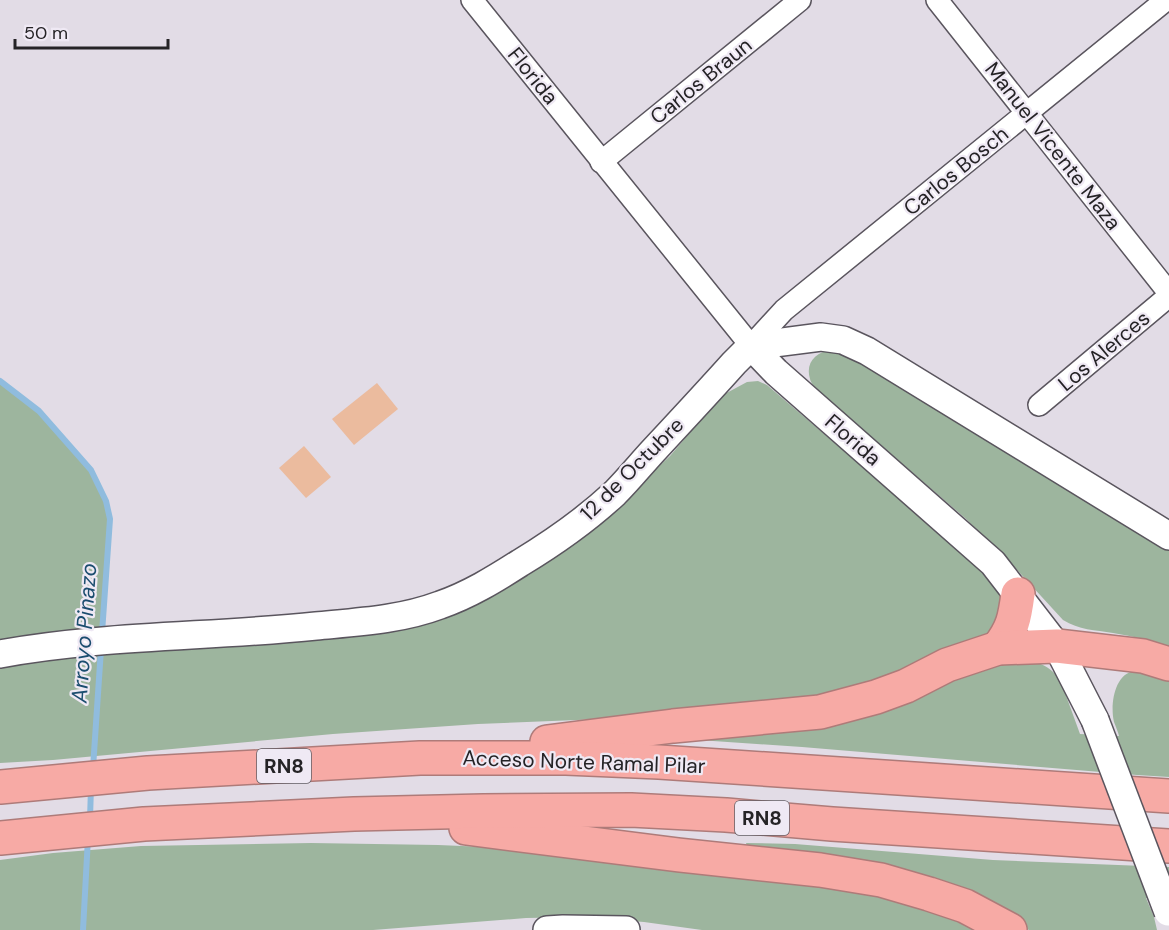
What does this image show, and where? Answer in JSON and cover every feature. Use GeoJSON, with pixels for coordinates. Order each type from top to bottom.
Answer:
{"type":"FeatureCollection","features":[{"type":"Feature","properties":{"kind":"highway"},"geometry":{"type":"LineString","coordinates":[[998,648],[1014,622],[1018,594]]}},
{"type":"Feature","properties":{"kind":"highway"},"geometry":{"type":"LineString","coordinates":[[420,758],[673,726],[820,712],[876,697],[906,686],[947,665],[998,648],[1058,646],[1143,656],[1169,664]]}},
{"type":"Feature","properties":{"kind":"highway","name":"Acceso Norte Ramal Pilar"},"geometry":{"type":"LineString","coordinates":[[16,785],[148,773],[420,758],[566,758],[1169,796]]}},
{"type":"Feature","properties":{"kind":"highway","name":"RN8"},"geometry":{"type":"LineString","coordinates":[[15,836],[144,824],[354,814],[631,810],[1169,846]]}},
{"type":"Feature","properties":{"kind":"highway"},"geometry":{"type":"LineString","coordinates":[[354,814],[679,855],[820,870],[881,880],[965,906],[1010,930]]}},
{"type":"Feature","properties":{"kind":"street","name":"Florida"},"geometry":{"type":"LineString","coordinates":[[472,0],[751,346],[776,372],[993,563],[1058,646],[1095,720],[1168,913]]}},
{"type":"Feature","properties":{"kind":"street","name":"Carlos Braun"},"geometry":{"type":"LineString","coordinates":[[601,162],[800,0]]}},
{"type":"Feature","properties":{"kind":"street","name":"Manuel Vicente Maza"},"geometry":{"type":"LineString","coordinates":[[937,0],[1169,294]]}},
{"type":"Feature","properties":{"kind":"street","name":"Carlos Bosch"},"geometry":{"type":"LineString","coordinates":[[751,346],[784,310],[1166,0]]}},
{"type":"Feature","properties":{"kind":"street","name":"Los Alerces"},"geometry":{"type":"LineString","coordinates":[[1039,405],[1169,294]]}},
{"type":"Feature","properties":{"kind":"street"},"geometry":{"type":"LineString","coordinates":[[751,346],[821,337],[843,340],[867,351],[1169,536]]}},
{"type":"Feature","properties":{"kind":"street","name":"12 de Octubre"},"geometry":{"type":"LineString","coordinates":[[0,654],[31,648],[153,636],[265,631],[377,620],[407,615],[441,605],[472,591],[539,552],[615,493],[751,346]]}},
{"type":"Feature","properties":{"kind":"street"},"geometry":{"type":"LineString","coordinates":[[547,930],[626,930]]}},
{"type":"Feature","properties":{"kind":"green space"},"geometry":{"type":"Polygon","coordinates":[[[831,349],[849,353],[1169,547],[1169,647],[1134,637],[1081,628],[1063,620],[1007,559],[965,518],[819,392],[811,381],[810,363],[816,356],[831,349]]]}},
{"type":"Feature","properties":{"kind":"green space"},"geometry":{"type":"Polygon","coordinates":[[[0,381],[39,411],[91,470],[106,501],[110,519],[100,641],[0,654],[0,381]]]}},
{"type":"Feature","properties":{"kind":"green space"},"geometry":{"type":"Polygon","coordinates":[[[758,381],[767,385],[977,565],[999,591],[1004,616],[988,638],[855,689],[806,698],[602,719],[478,724],[333,734],[0,763],[0,664],[35,658],[362,635],[400,630],[431,621],[620,502],[670,456],[721,396],[747,382],[758,381]]]}},
{"type":"Feature","properties":{"kind":"green space"},"geometry":{"type":"Polygon","coordinates":[[[1003,661],[1034,662],[1053,672],[1060,679],[1080,734],[1119,736],[1114,722],[1113,699],[1118,684],[1128,673],[1148,671],[1169,674],[1169,777],[655,737],[1003,661]]]}},
{"type":"Feature","properties":{"kind":"green space"},"geometry":{"type":"Polygon","coordinates":[[[311,843],[537,849],[856,886],[986,930],[702,930],[581,917],[526,918],[373,930],[0,930],[0,860],[141,846],[311,843]]]}},
{"type":"Feature","properties":{"kind":"green space"},"geometry":{"type":"Polygon","coordinates":[[[746,843],[795,844],[993,860],[1169,867],[1169,898],[1146,898],[1157,930],[1029,930],[995,910],[748,850],[746,843]]]}},
{"type":"Feature","properties":{"kind":"building"},"geometry":{"type":"Polygon","coordinates":[[[377,383],[398,409],[354,445],[332,419],[377,383]]]}},
{"type":"Feature","properties":{"kind":"building"},"geometry":{"type":"Polygon","coordinates":[[[304,446],[331,477],[306,498],[279,468],[304,446]]]}},
{"type":"Feature","properties":{"kind":"waterway","name":"Arroyo Pinazo"},"geometry":{"type":"LineString","coordinates":[[0,381],[39,411],[91,470],[106,501],[110,519],[102,633]]}},
{"type":"Feature","properties":{"kind":"waterway","name":"Arroyo Pinazo"},"geometry":{"type":"LineString","coordinates":[[93,768],[101,649]]}},
{"type":"Feature","properties":{"kind":"waterway","name":"Arroyo Pinazo"},"geometry":{"type":"LineString","coordinates":[[90,819],[91,787]]}},
{"type":"Feature","properties":{"kind":"waterway","name":"Arroyo Pinazo"},"geometry":{"type":"LineString","coordinates":[[83,930],[88,838]]}}]}
